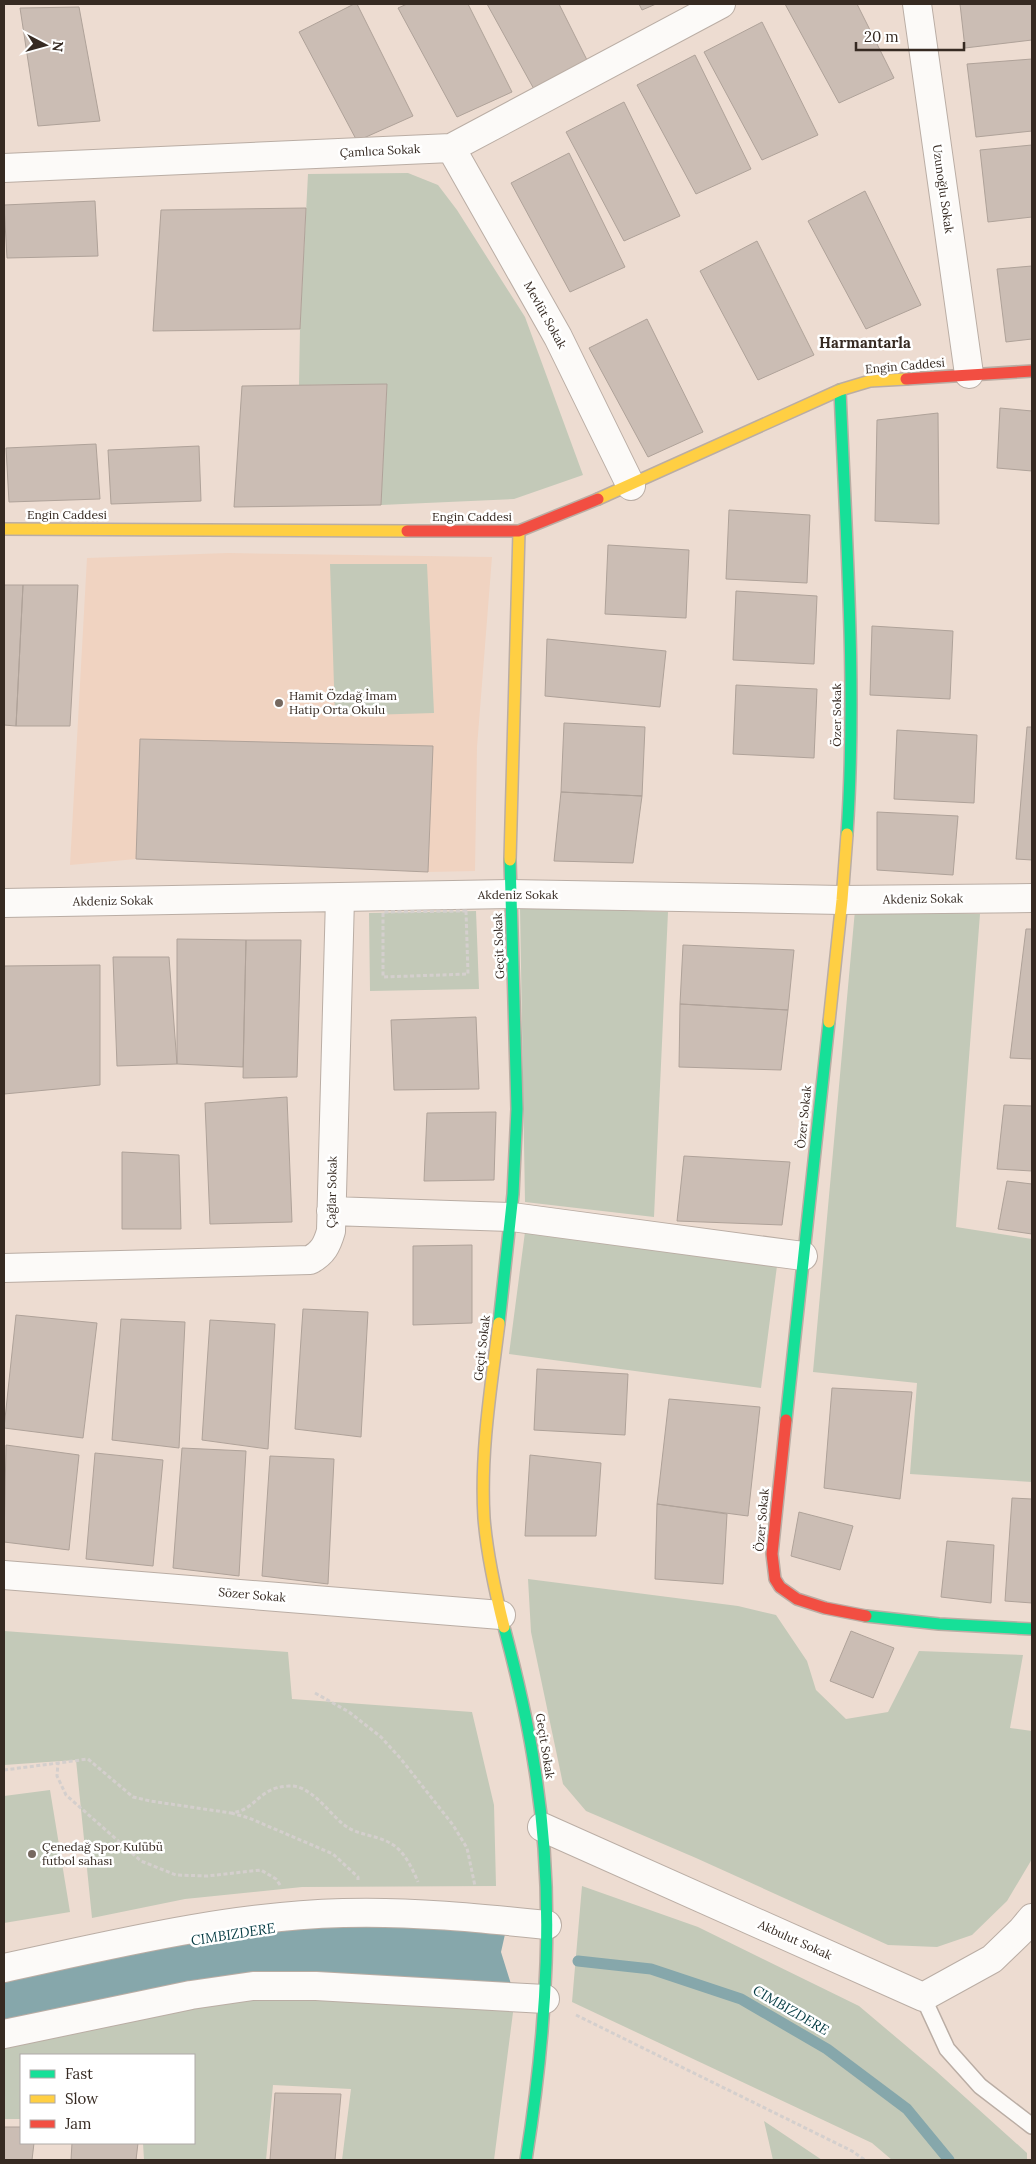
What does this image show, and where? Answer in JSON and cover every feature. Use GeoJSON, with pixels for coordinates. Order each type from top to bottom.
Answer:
{"type":"FeatureCollection","features":[{"type":"Feature","properties":{"kind":"street","name":"Çamlıca Sokak"},"geometry":{"type":"LineString","coordinates":[[4,168],[451,148],[721,4]]}},
{"type":"Feature","properties":{"kind":"street","name":"Uzunoğlu Sokak"},"geometry":{"type":"LineString","coordinates":[[917,4],[969,374]]}},
{"type":"Feature","properties":{"kind":"street","name":"Mevlüt Sokak"},"geometry":{"type":"LineString","coordinates":[[451,148],[558,337],[631,486]]}},
{"type":"Feature","properties":{"kind":"street","name":"Engin Caddesi"},"geometry":{"type":"LineString","coordinates":[[4,529],[520,532],[631,486],[840,390],[870,381],[1032,371]]}},
{"type":"Feature","properties":{"kind":"street","name":"Özer Sokak"},"geometry":{"type":"LineString","coordinates":[[840,390],[851,673],[850,784],[842,900],[772,1554],[773,1572],[780,1587],[801,1600],[835,1610],[888,1619],[1032,1629]]}},
{"type":"Feature","properties":{"kind":"street","name":"Geçit Sokak"},"geometry":{"type":"LineString","coordinates":[[520,532],[510,894],[518,1095],[512,1217],[484,1464],[484,1517],[501,1615],[525,1707],[536,1769],[542,1828],[547,1925],[544,2030],[535,2109],[526,2160]]}},
{"type":"Feature","properties":{"kind":"street","name":"Akdeniz Sokak"},"geometry":{"type":"LineString","coordinates":[[4,903],[510,894],[842,900],[1032,898]]}},
{"type":"Feature","properties":{"kind":"street","name":"Çağlar Sokak"},"geometry":{"type":"LineString","coordinates":[[4,1268],[310,1260],[328,1245],[331,1232],[340,898]]}},
{"type":"Feature","properties":{"kind":"street"},"geometry":{"type":"LineString","coordinates":[[331,1211],[512,1217],[803,1256]]}},
{"type":"Feature","properties":{"kind":"street","name":"Sözer Sokak"},"geometry":{"type":"LineString","coordinates":[[4,1575],[501,1615]]}},
{"type":"Feature","properties":{"kind":"street","name":"Akbulut Sokak"},"geometry":{"type":"LineString","coordinates":[[542,1828],[923,1996]]}},
{"type":"Feature","properties":{"kind":"street"},"geometry":{"type":"LineString","coordinates":[[4,1968],[144,1938],[249,1921],[342,1913],[413,1913],[547,1925]]}},
{"type":"Feature","properties":{"kind":"street"},"geometry":{"type":"LineString","coordinates":[[923,1996],[992,1959],[1032,1918]]}},
{"type":"Feature","properties":{"kind":"street"},"geometry":{"type":"LineString","coordinates":[[4,2034],[191,1995],[253,1986],[316,1986],[545,1999]]}},
{"type":"Feature","properties":{"kind":"lane"},"geometry":{"type":"LineString","coordinates":[[923,1996],[947,2049],[980,2086],[1032,2126]]}},
{"type":"Feature","properties":{"kind":"path"},"geometry":{"type":"LineString","coordinates":[[466,911],[468,974],[383,977],[383,912],[466,911]]}},
{"type":"Feature","properties":{"kind":"path"},"geometry":{"type":"LineString","coordinates":[[315,1693],[349,1712],[381,1737],[428,1793],[453,1825],[467,1848],[476,1885],[474,1890],[471,1891]]}},
{"type":"Feature","properties":{"kind":"path"},"geometry":{"type":"LineString","coordinates":[[4,1770],[88,1759],[133,1797],[249,1818],[332,1854],[358,1877],[358,1884]]}},
{"type":"Feature","properties":{"kind":"path"},"geometry":{"type":"LineString","coordinates":[[58,1763],[57,1776],[66,1795],[141,1861],[176,1875],[207,1876],[261,1870],[276,1879],[282,1888]]}},
{"type":"Feature","properties":{"kind":"path"},"geometry":{"type":"LineString","coordinates":[[231,1814],[242,1812],[268,1790],[288,1786],[303,1788],[353,1831],[386,1840],[397,1848],[413,1870],[420,1886]]}},
{"type":"Feature","properties":{"kind":"path"},"geometry":{"type":"LineString","coordinates":[[545,1999],[852,2151],[865,2160]]}},
{"type":"Feature","properties":{"kind":"shaded area","name":"Hamit Özdağ İmam Hatip Orta Okulu"},"geometry":{"type":"Polygon","coordinates":[[[228,553],[492,557],[477,747],[475,871],[428,872],[136,859],[70,865],[87,558],[228,553]]]}},
{"type":"Feature","properties":{"kind":"green space"},"geometry":{"type":"Polygon","coordinates":[[[408,173],[438,185],[457,210],[525,317],[583,475],[514,499],[381,505],[387,384],[299,385],[308,174],[408,173]]]}},
{"type":"Feature","properties":{"kind":"green space"},"geometry":{"type":"Polygon","coordinates":[[[330,564],[427,564],[434,713],[335,716],[330,564]]]}},
{"type":"Feature","properties":{"kind":"green space"},"geometry":{"type":"Polygon","coordinates":[[[520,907],[668,912],[654,1217],[525,1202],[520,907]]]}},
{"type":"Feature","properties":{"kind":"green space"},"geometry":{"type":"Polygon","coordinates":[[[855,910],[980,914],[956,1227],[1032,1239],[1032,1482],[910,1474],[917,1383],[813,1372],[855,910]]]}},
{"type":"Feature","properties":{"kind":"green space"},"geometry":{"type":"Polygon","coordinates":[[[476,911],[479,989],[370,991],[369,913],[476,911]]]}},
{"type":"Feature","properties":{"kind":"green space"},"geometry":{"type":"Polygon","coordinates":[[[525,1232],[777,1266],[761,1388],[509,1354],[525,1232]]]}},
{"type":"Feature","properties":{"kind":"green space"},"geometry":{"type":"Polygon","coordinates":[[[528,1579],[738,1606],[776,1615],[807,1661],[816,1690],[846,1719],[888,1712],[919,1651],[1023,1655],[1010,1728],[1032,1731],[1032,1859],[1007,1901],[972,1935],[937,1947],[888,1945],[696,1858],[586,1811],[563,1784],[531,1632],[528,1579]]]}},
{"type":"Feature","properties":{"kind":"green space"},"geometry":{"type":"Polygon","coordinates":[[[4,1631],[288,1652],[292,1699],[472,1712],[494,1805],[496,1886],[302,1887],[185,1899],[92,1918],[76,1760],[4,1765],[4,1631]]]}},
{"type":"Feature","properties":{"kind":"green space","name":"Çenedağ Spor Kulübü futbol sahası"},"geometry":{"type":"Polygon","coordinates":[[[50,1790],[70,1912],[4,1923],[4,1796],[50,1790]]]}},
{"type":"Feature","properties":{"kind":"green space"},"geometry":{"type":"Polygon","coordinates":[[[582,1886],[698,1927],[859,2006],[936,2071],[1027,2153],[1027,2160],[892,2160],[872,2143],[572,2002],[582,1886]]]}},
{"type":"Feature","properties":{"kind":"green space"},"geometry":{"type":"Polygon","coordinates":[[[253,1986],[515,1997],[494,2160],[342,2160],[351,2089],[273,2085],[266,2160],[144,2160],[143,2144],[195,2144],[195,2054],[20,2054],[20,2119],[4,2119],[4,2035],[253,1986]]]}},
{"type":"Feature","properties":{"kind":"green space"},"geometry":{"type":"Polygon","coordinates":[[[764,2121],[822,2160],[773,2160],[764,2121]]]}},
{"type":"Feature","properties":{"kind":"water"},"geometry":{"type":"Polygon","coordinates":[[[249,1921],[508,1921],[501,1952],[515,1997],[316,1986],[4,2034],[4,1968],[249,1921]]]}},
{"type":"Feature","properties":{"kind":"building"},"geometry":{"type":"Polygon","coordinates":[[[357,4],[413,116],[357,141],[299,32],[357,4]]]}},
{"type":"Feature","properties":{"kind":"building"},"geometry":{"type":"Polygon","coordinates":[[[407,4],[468,4],[512,92],[457,117],[398,8],[407,4]]]}},
{"type":"Feature","properties":{"kind":"building"},"geometry":{"type":"Polygon","coordinates":[[[487,4],[559,4],[590,66],[535,91],[487,4]]]}},
{"type":"Feature","properties":{"kind":"building"},"geometry":{"type":"Polygon","coordinates":[[[639,4],[656,4],[642,10],[639,4]]]}},
{"type":"Feature","properties":{"kind":"building"},"geometry":{"type":"Polygon","coordinates":[[[785,4],[857,4],[894,78],[839,103],[785,4]]]}},
{"type":"Feature","properties":{"kind":"building"},"geometry":{"type":"Polygon","coordinates":[[[960,4],[1032,4],[1032,40],[965,48],[960,4]]]}},
{"type":"Feature","properties":{"kind":"building"},"geometry":{"type":"Polygon","coordinates":[[[79,7],[100,121],[38,126],[20,8],[79,7]]]}},
{"type":"Feature","properties":{"kind":"building"},"geometry":{"type":"Polygon","coordinates":[[[762,22],[818,135],[762,160],[704,52],[762,22]]]}},
{"type":"Feature","properties":{"kind":"building"},"geometry":{"type":"Polygon","coordinates":[[[695,55],[751,169],[696,194],[637,85],[695,55]]]}},
{"type":"Feature","properties":{"kind":"building"},"geometry":{"type":"Polygon","coordinates":[[[1032,59],[1032,131],[976,137],[967,64],[1032,59]]]}},
{"type":"Feature","properties":{"kind":"building"},"geometry":{"type":"Polygon","coordinates":[[[624,102],[680,216],[624,241],[566,132],[624,102]]]}},
{"type":"Feature","properties":{"kind":"building"},"geometry":{"type":"Polygon","coordinates":[[[1032,145],[1032,217],[988,222],[980,150],[1032,145]]]}},
{"type":"Feature","properties":{"kind":"building"},"geometry":{"type":"Polygon","coordinates":[[[569,153],[625,267],[570,292],[511,183],[569,153]]]}},
{"type":"Feature","properties":{"kind":"building"},"geometry":{"type":"Polygon","coordinates":[[[865,191],[921,305],[866,329],[808,221],[865,191]]]}},
{"type":"Feature","properties":{"kind":"building"},"geometry":{"type":"Polygon","coordinates":[[[95,201],[98,256],[7,258],[4,205],[95,201]]]}},
{"type":"Feature","properties":{"kind":"building"},"geometry":{"type":"Polygon","coordinates":[[[306,208],[300,329],[153,331],[161,210],[306,208]]]}},
{"type":"Feature","properties":{"kind":"building"},"geometry":{"type":"Polygon","coordinates":[[[757,241],[814,355],[758,380],[700,271],[757,241]]]}},
{"type":"Feature","properties":{"kind":"building"},"geometry":{"type":"Polygon","coordinates":[[[1032,266],[1032,339],[1006,342],[997,269],[1032,266]]]}},
{"type":"Feature","properties":{"kind":"building"},"geometry":{"type":"Polygon","coordinates":[[[647,319],[703,432],[648,457],[589,348],[647,319]]]}},
{"type":"Feature","properties":{"kind":"building"},"geometry":{"type":"Polygon","coordinates":[[[387,384],[381,505],[234,507],[242,386],[387,384]]]}},
{"type":"Feature","properties":{"kind":"building"},"geometry":{"type":"Polygon","coordinates":[[[1000,408],[1032,411],[1032,471],[997,468],[1000,408]]]}},
{"type":"Feature","properties":{"kind":"building"},"geometry":{"type":"Polygon","coordinates":[[[938,413],[939,524],[875,521],[877,420],[938,413]]]}},
{"type":"Feature","properties":{"kind":"building"},"geometry":{"type":"Polygon","coordinates":[[[96,444],[100,499],[9,502],[6,448],[96,444]]]}},
{"type":"Feature","properties":{"kind":"building"},"geometry":{"type":"Polygon","coordinates":[[[199,446],[201,501],[111,504],[108,450],[199,446]]]}},
{"type":"Feature","properties":{"kind":"building"},"geometry":{"type":"Polygon","coordinates":[[[729,510],[810,515],[807,583],[726,579],[729,510]]]}},
{"type":"Feature","properties":{"kind":"building"},"geometry":{"type":"Polygon","coordinates":[[[608,545],[689,550],[686,618],[605,614],[608,545]]]}},
{"type":"Feature","properties":{"kind":"building"},"geometry":{"type":"Polygon","coordinates":[[[4,585],[23,585],[16,726],[4,725],[4,585]]]}},
{"type":"Feature","properties":{"kind":"building"},"geometry":{"type":"Polygon","coordinates":[[[23,585],[78,585],[70,726],[16,726],[23,585]]]}},
{"type":"Feature","properties":{"kind":"building"},"geometry":{"type":"Polygon","coordinates":[[[736,591],[817,596],[814,664],[733,660],[736,591]]]}},
{"type":"Feature","properties":{"kind":"building"},"geometry":{"type":"Polygon","coordinates":[[[872,626],[953,631],[950,699],[870,695],[872,626]]]}},
{"type":"Feature","properties":{"kind":"building"},"geometry":{"type":"Polygon","coordinates":[[[547,639],[666,651],[660,707],[545,696],[547,639]]]}},
{"type":"Feature","properties":{"kind":"building"},"geometry":{"type":"Polygon","coordinates":[[[736,685],[817,689],[814,758],[733,754],[736,685]]]}},
{"type":"Feature","properties":{"kind":"building"},"geometry":{"type":"Polygon","coordinates":[[[564,723],[645,727],[642,796],[561,792],[564,723]]]}},
{"type":"Feature","properties":{"kind":"building"},"geometry":{"type":"Polygon","coordinates":[[[1027,727],[1032,727],[1032,860],[1016,859],[1027,727]]]}},
{"type":"Feature","properties":{"kind":"building"},"geometry":{"type":"Polygon","coordinates":[[[897,730],[977,735],[974,803],[894,799],[897,730]]]}},
{"type":"Feature","properties":{"kind":"building","name":"Hamit Özdağ İmam Hatip Orta Okulu"},"geometry":{"type":"Polygon","coordinates":[[[140,739],[433,746],[428,872],[136,859],[140,739]]]}},
{"type":"Feature","properties":{"kind":"building"},"geometry":{"type":"Polygon","coordinates":[[[561,792],[642,796],[633,863],[554,861],[561,792]]]}},
{"type":"Feature","properties":{"kind":"building"},"geometry":{"type":"Polygon","coordinates":[[[877,812],[958,816],[953,875],[877,870],[877,812]]]}},
{"type":"Feature","properties":{"kind":"building"},"geometry":{"type":"Polygon","coordinates":[[[1026,929],[1032,929],[1032,1059],[1010,1058],[1026,929]]]}},
{"type":"Feature","properties":{"kind":"building"},"geometry":{"type":"Polygon","coordinates":[[[177,939],[246,940],[243,1067],[177,1064],[177,939]]]}},
{"type":"Feature","properties":{"kind":"building"},"geometry":{"type":"Polygon","coordinates":[[[246,940],[301,940],[297,1077],[243,1078],[246,940]]]}},
{"type":"Feature","properties":{"kind":"building"},"geometry":{"type":"Polygon","coordinates":[[[683,945],[794,950],[788,1010],[680,1004],[683,945]]]}},
{"type":"Feature","properties":{"kind":"building"},"geometry":{"type":"Polygon","coordinates":[[[113,957],[169,957],[177,1064],[117,1066],[113,957]]]}},
{"type":"Feature","properties":{"kind":"building"},"geometry":{"type":"Polygon","coordinates":[[[100,965],[100,1085],[4,1094],[4,966],[100,965]]]}},
{"type":"Feature","properties":{"kind":"building"},"geometry":{"type":"Polygon","coordinates":[[[680,1004],[788,1010],[781,1070],[679,1067],[680,1004]]]}},
{"type":"Feature","properties":{"kind":"building"},"geometry":{"type":"Polygon","coordinates":[[[476,1017],[479,1089],[394,1090],[391,1020],[476,1017]]]}},
{"type":"Feature","properties":{"kind":"building"},"geometry":{"type":"Polygon","coordinates":[[[287,1097],[292,1222],[210,1224],[205,1103],[287,1097]]]}},
{"type":"Feature","properties":{"kind":"building"},"geometry":{"type":"Polygon","coordinates":[[[1004,1105],[1032,1106],[1032,1171],[997,1169],[1004,1105]]]}},
{"type":"Feature","properties":{"kind":"building"},"geometry":{"type":"Polygon","coordinates":[[[496,1112],[494,1180],[424,1181],[427,1113],[496,1112]]]}},
{"type":"Feature","properties":{"kind":"building"},"geometry":{"type":"Polygon","coordinates":[[[122,1152],[179,1155],[181,1229],[122,1229],[122,1152]]]}},
{"type":"Feature","properties":{"kind":"building"},"geometry":{"type":"Polygon","coordinates":[[[684,1156],[790,1162],[782,1225],[677,1221],[684,1156]]]}},
{"type":"Feature","properties":{"kind":"building"},"geometry":{"type":"Polygon","coordinates":[[[1007,1181],[1032,1184],[1032,1234],[998,1229],[1007,1181]]]}},
{"type":"Feature","properties":{"kind":"building"},"geometry":{"type":"Polygon","coordinates":[[[472,1245],[472,1323],[413,1325],[413,1246],[472,1245]]]}},
{"type":"Feature","properties":{"kind":"building"},"geometry":{"type":"Polygon","coordinates":[[[303,1309],[368,1312],[361,1437],[295,1429],[303,1309]]]}},
{"type":"Feature","properties":{"kind":"building"},"geometry":{"type":"Polygon","coordinates":[[[16,1315],[97,1323],[83,1438],[4,1428],[16,1315]]]}},
{"type":"Feature","properties":{"kind":"building"},"geometry":{"type":"Polygon","coordinates":[[[121,1319],[185,1322],[179,1448],[112,1440],[121,1319]]]}},
{"type":"Feature","properties":{"kind":"building"},"geometry":{"type":"Polygon","coordinates":[[[210,1320],[275,1324],[268,1449],[202,1440],[210,1320]]]}},
{"type":"Feature","properties":{"kind":"building"},"geometry":{"type":"Polygon","coordinates":[[[537,1369],[628,1374],[625,1435],[534,1430],[537,1369]]]}},
{"type":"Feature","properties":{"kind":"building"},"geometry":{"type":"Polygon","coordinates":[[[832,1388],[912,1392],[900,1499],[824,1488],[832,1388]]]}},
{"type":"Feature","properties":{"kind":"building"},"geometry":{"type":"Polygon","coordinates":[[[669,1399],[760,1407],[748,1516],[657,1504],[669,1399]]]}},
{"type":"Feature","properties":{"kind":"building"},"geometry":{"type":"Polygon","coordinates":[[[6,1445],[79,1455],[69,1550],[4,1542],[6,1445]]]}},
{"type":"Feature","properties":{"kind":"building"},"geometry":{"type":"Polygon","coordinates":[[[182,1448],[246,1451],[239,1576],[173,1568],[182,1448]]]}},
{"type":"Feature","properties":{"kind":"building"},"geometry":{"type":"Polygon","coordinates":[[[95,1453],[163,1460],[153,1566],[86,1559],[95,1453]]]}},
{"type":"Feature","properties":{"kind":"building"},"geometry":{"type":"Polygon","coordinates":[[[530,1455],[601,1463],[596,1536],[525,1536],[530,1455]]]}},
{"type":"Feature","properties":{"kind":"building"},"geometry":{"type":"Polygon","coordinates":[[[270,1456],[334,1459],[328,1584],[262,1576],[270,1456]]]}},
{"type":"Feature","properties":{"kind":"building"},"geometry":{"type":"Polygon","coordinates":[[[1012,1498],[1032,1499],[1032,1603],[1005,1601],[1012,1498]]]}},
{"type":"Feature","properties":{"kind":"building"},"geometry":{"type":"Polygon","coordinates":[[[657,1504],[727,1514],[723,1584],[655,1579],[657,1504]]]}},
{"type":"Feature","properties":{"kind":"building"},"geometry":{"type":"Polygon","coordinates":[[[799,1512],[853,1526],[840,1570],[791,1556],[799,1512]]]}},
{"type":"Feature","properties":{"kind":"building"},"geometry":{"type":"Polygon","coordinates":[[[947,1541],[994,1545],[991,1603],[941,1597],[947,1541]]]}},
{"type":"Feature","properties":{"kind":"building"},"geometry":{"type":"Polygon","coordinates":[[[851,1631],[894,1648],[873,1698],[830,1681],[851,1631]]]}},
{"type":"Feature","properties":{"kind":"building"},"geometry":{"type":"Polygon","coordinates":[[[275,2093],[341,2094],[335,2160],[270,2160],[275,2093]]]}},
{"type":"Feature","properties":{"kind":"building"},"geometry":{"type":"Polygon","coordinates":[[[4,2127],[20,2127],[20,2144],[34,2144],[32,2160],[4,2160],[4,2127]]]}},
{"type":"Feature","properties":{"kind":"building"},"geometry":{"type":"Polygon","coordinates":[[[72,2144],[138,2144],[136,2160],[71,2160],[72,2144]]]}},
{"type":"Feature","properties":{"kind":"waterway","name":"CIMBIZDERE"},"geometry":{"type":"LineString","coordinates":[[578,1961],[651,1969],[741,1999],[827,2049],[907,2109],[949,2160]]}},
{"type":"Feature","properties":{"kind":"traffic: fast"},"geometry":{"type":"LineString","coordinates":[[840,390],[851,668],[850,778],[847,834]]}},
{"type":"Feature","properties":{"kind":"traffic: fast"},"geometry":{"type":"LineString","coordinates":[[499,1323],[513,1194],[517,1109],[510,860]]}},
{"type":"Feature","properties":{"kind":"traffic: fast"},"geometry":{"type":"LineString","coordinates":[[786,1420],[829,1022]]}},
{"type":"Feature","properties":{"kind":"traffic: fast"},"geometry":{"type":"LineString","coordinates":[[866,1616],[939,1624],[1032,1629]]}},
{"type":"Feature","properties":{"kind":"traffic: fast"},"geometry":{"type":"LineString","coordinates":[[504,1627],[521,1695],[531,1746],[541,1813],[545,1863],[547,1912],[544,2012],[526,2160]]}},
{"type":"Feature","properties":{"kind":"traffic: slow"},"geometry":{"type":"LineString","coordinates":[[598,499],[840,390],[870,381],[906,379]]}},
{"type":"Feature","properties":{"kind":"traffic: slow"},"geometry":{"type":"LineString","coordinates":[[4,529],[407,531]]}},
{"type":"Feature","properties":{"kind":"traffic: slow"},"geometry":{"type":"LineString","coordinates":[[510,860],[519,531]]}},
{"type":"Feature","properties":{"kind":"traffic: slow"},"geometry":{"type":"LineString","coordinates":[[829,1022],[847,834]]}},
{"type":"Feature","properties":{"kind":"traffic: slow"},"geometry":{"type":"LineString","coordinates":[[499,1323],[487,1420],[483,1494],[487,1546],[504,1627]]}},
{"type":"Feature","properties":{"kind":"traffic: jam"},"geometry":{"type":"LineString","coordinates":[[906,379],[1032,371]]}},
{"type":"Feature","properties":{"kind":"traffic: jam"},"geometry":{"type":"LineString","coordinates":[[407,531],[519,531],[598,499]]}},
{"type":"Feature","properties":{"kind":"traffic: jam"},"geometry":{"type":"LineString","coordinates":[[786,1420],[772,1554],[775,1579],[780,1587],[797,1599],[825,1608],[866,1616]]}},
{"type":"Feature","properties":{"kind":"place","name":"Hamit Özdağ İmam Hatip Orta Okulu"},"geometry":{"type":"Point","coordinates":[279,703]}},
{"type":"Feature","properties":{"kind":"place","name":"Çenedağ Spor Kulübü futbol sahası"},"geometry":{"type":"Point","coordinates":[32,1854]}},
{"type":"Feature","properties":{"kind":"district","name":"Harmantarla"},"geometry":{"type":"Point","coordinates":[865,343]}}]}
